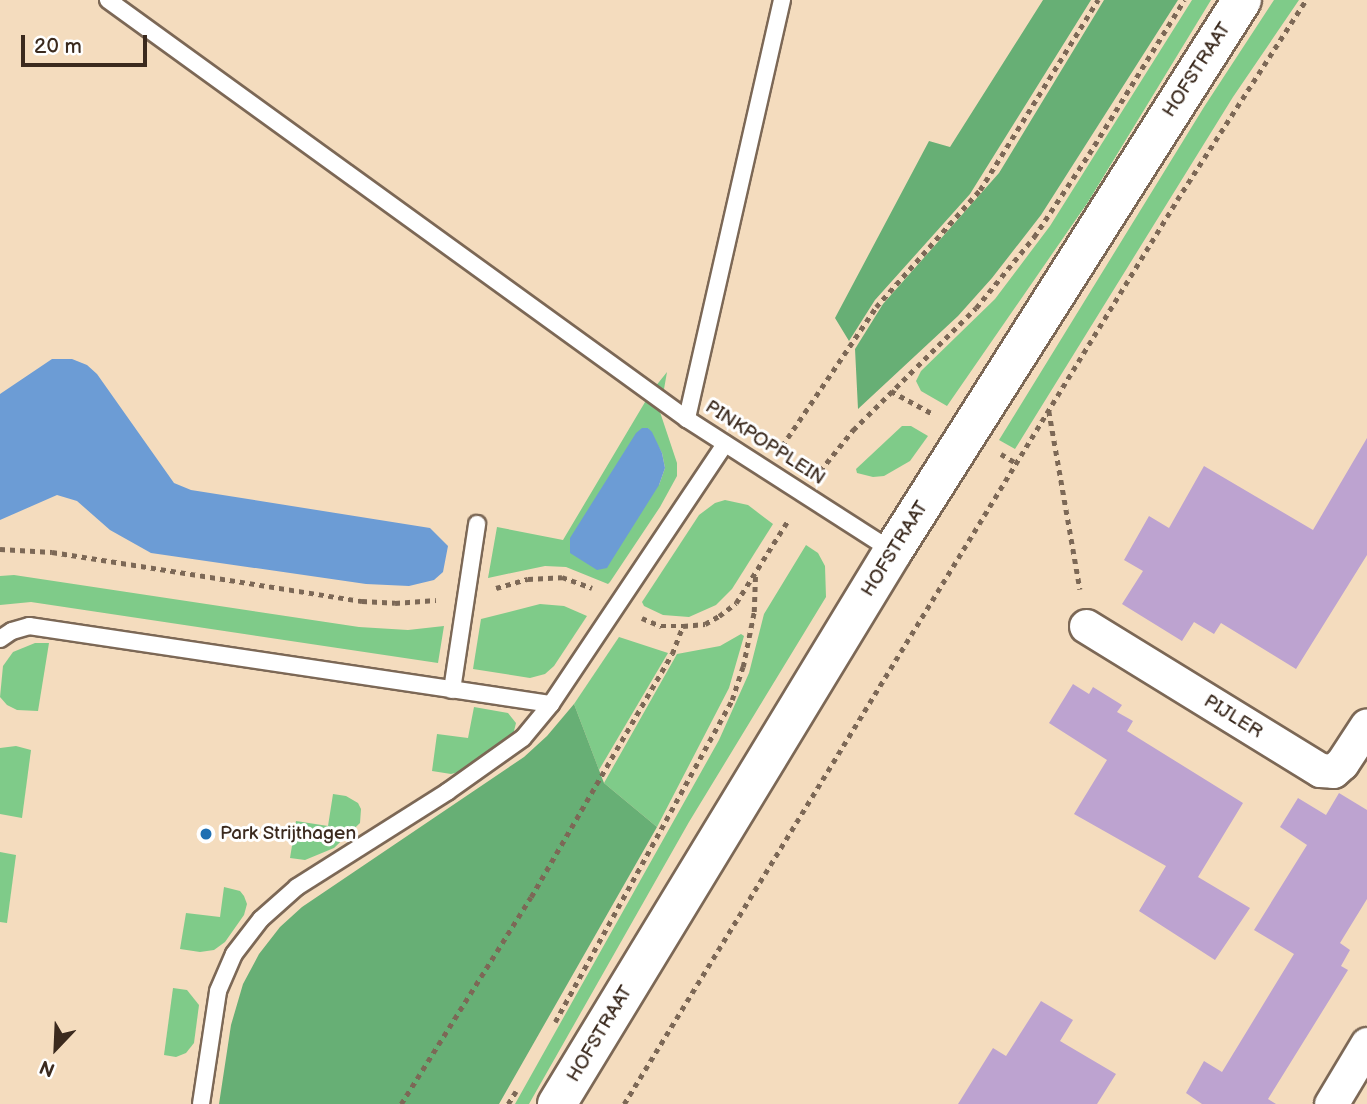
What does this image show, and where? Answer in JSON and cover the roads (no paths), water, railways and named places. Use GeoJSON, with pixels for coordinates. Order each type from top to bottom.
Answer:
{"type":"FeatureCollection","features":[{"type":"Feature","properties":{"kind":"main road","name":"HOFSTRAAT"},"geometry":{"type":"LineString","coordinates":[[557,1104],[893,551],[1242,0]]}},
{"type":"Feature","properties":{"kind":"street","name":"PIJLER"},"geometry":{"type":"LineString","coordinates":[[1086,626],[1320,770],[1333,771],[1342,763],[1367,725]]}},
{"type":"Feature","properties":{"kind":"street"},"geometry":{"type":"LineString","coordinates":[[1331,1104],[1367,1044]]}},
{"type":"Feature","properties":{"kind":"lane"},"geometry":{"type":"LineString","coordinates":[[107,0],[687,419]]}},
{"type":"Feature","properties":{"kind":"lane","name":"PINKPOPPLEIN"},"geometry":{"type":"LineString","coordinates":[[782,0],[687,419],[893,551]]}},
{"type":"Feature","properties":{"kind":"lane"},"geometry":{"type":"LineString","coordinates":[[201,1104],[218,990],[234,954],[261,919],[298,887],[447,792],[523,738],[551,704],[725,444]]}},
{"type":"Feature","properties":{"kind":"lane"},"geometry":{"type":"LineString","coordinates":[[452,690],[477,524]]}},
{"type":"Feature","properties":{"kind":"lane"},"geometry":{"type":"LineString","coordinates":[[1,638],[12,631],[29,626],[551,704]]}},
{"type":"Feature","properties":{"kind":"water"},"geometry":{"type":"Polygon","coordinates":[[[52,359],[72,359],[87,365],[97,374],[174,483],[191,490],[430,528],[448,546],[443,572],[434,580],[409,586],[366,584],[151,553],[110,530],[77,501],[57,495],[0,520],[0,394],[52,359]]]}},
{"type":"Feature","properties":{"kind":"water"},"geometry":{"type":"Polygon","coordinates":[[[642,428],[648,428],[652,432],[662,453],[665,468],[659,485],[607,568],[597,570],[570,553],[570,538],[636,433],[642,428]]]}},
{"type":"Feature","properties":{"kind":"place","name":"Park Strijthagen"},"geometry":{"type":"Point","coordinates":[206,834]}}]}
